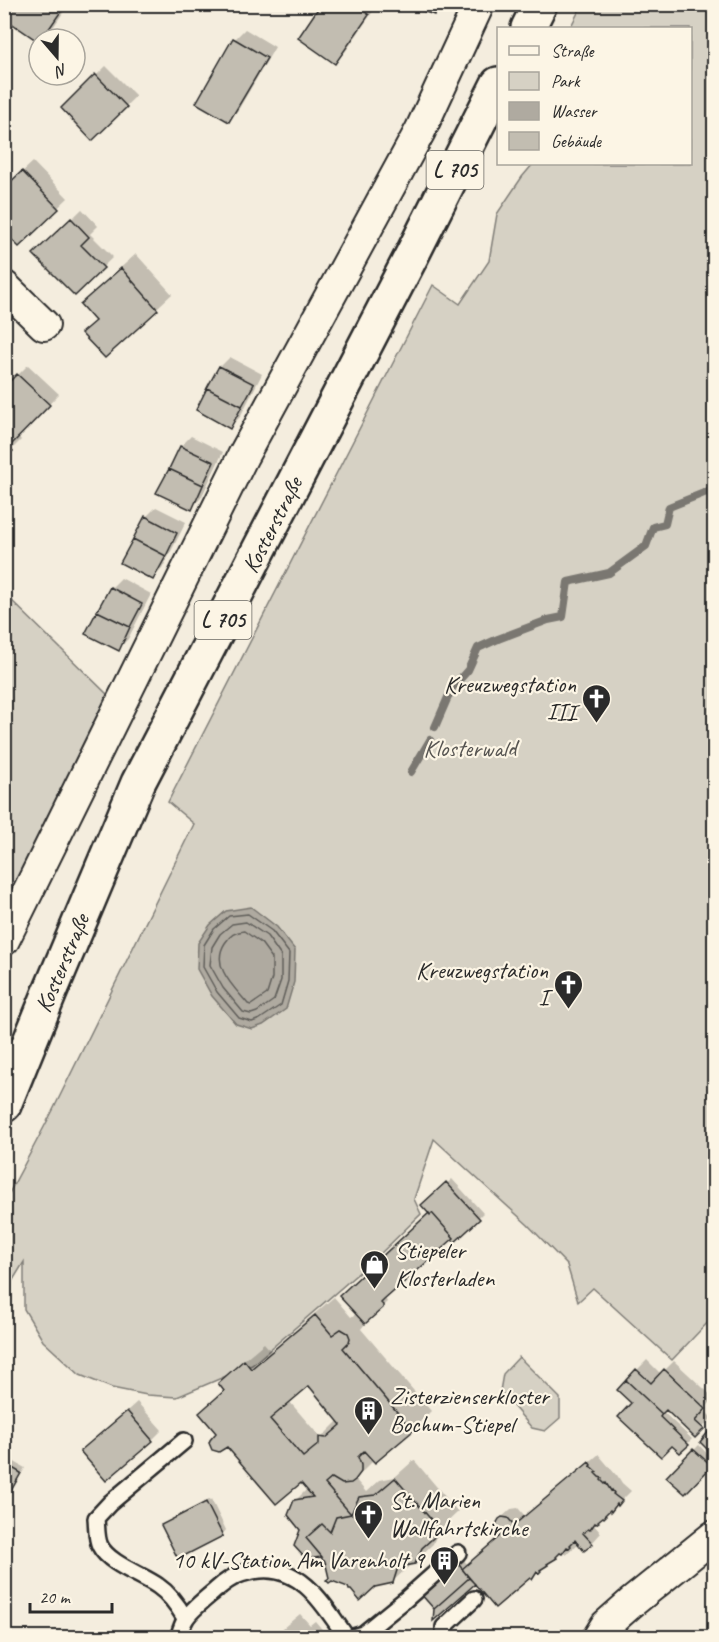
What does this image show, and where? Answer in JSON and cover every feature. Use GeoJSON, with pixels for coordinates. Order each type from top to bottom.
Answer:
{"type":"FeatureCollection","features":[{"type":"Feature","properties":{"kind":"main road"},"geometry":{"type":"LineString","coordinates":[[528,27],[540,4]]}},
{"type":"Feature","properties":{"kind":"main road","name":"Kosterstraße"},"geometry":{"type":"LineString","coordinates":[[4,1105],[138,783],[407,266],[497,86]]}},
{"type":"Feature","properties":{"kind":"street"},"geometry":{"type":"LineString","coordinates":[[4,940],[243,456],[420,131],[478,4]]}},
{"type":"Feature","properties":{"kind":"street"},"geometry":{"type":"LineString","coordinates":[[4,286],[44,325]]}},
{"type":"Feature","properties":{"kind":"street"},"geometry":{"type":"LineString","coordinates":[[598,1638],[606,1625],[631,1603],[714,1536]]}},
{"type":"Feature","properties":{"kind":"lane"},"geometry":{"type":"LineString","coordinates":[[184,1441],[110,1503],[96,1518],[100,1547],[114,1561],[159,1586],[176,1603],[185,1618]]}},
{"type":"Feature","properties":{"kind":"lane"},"geometry":{"type":"LineString","coordinates":[[178,1638],[185,1618],[227,1580],[243,1572],[269,1569],[282,1571],[306,1585],[349,1638],[363,1634],[458,1553]]}},
{"type":"Feature","properties":{"kind":"lane"},"geometry":{"type":"LineString","coordinates":[[444,1638],[444,1627],[474,1599]]}},
{"type":"Feature","properties":{"kind":"green space","name":"Klosterwald"},"geometry":{"type":"Polygon","coordinates":[[[582,5],[714,5],[714,1316],[672,1360],[593,1288],[578,1302],[567,1265],[528,1225],[434,1139],[414,1199],[421,1214],[377,1257],[252,1365],[177,1397],[147,1395],[112,1388],[80,1375],[43,1341],[24,1309],[24,1262],[5,1293],[5,1201],[52,1112],[194,824],[168,802],[433,285],[460,304],[489,261],[497,214],[532,165],[692,165],[692,27],[571,27],[582,5]]]}},
{"type":"Feature","properties":{"kind":"green space"},"geometry":{"type":"Polygon","coordinates":[[[5,594],[114,701],[5,918],[5,594]]]}},
{"type":"Feature","properties":{"kind":"green space"},"geometry":{"type":"Polygon","coordinates":[[[519,1357],[560,1398],[560,1418],[545,1431],[532,1428],[500,1391],[503,1374],[519,1357]]]}},
{"type":"Feature","properties":{"kind":"water"},"geometry":{"type":"Polygon","coordinates":[[[251,907],[277,927],[295,950],[294,982],[286,1009],[263,1025],[252,1029],[236,1024],[212,996],[197,969],[198,943],[210,925],[226,911],[251,907]]]}},
{"type":"Feature","properties":{"kind":"building"},"geometry":{"type":"Polygon","coordinates":[[[5,4],[66,4],[50,27],[27,27],[27,34],[4,18],[4,10],[7,6],[5,4]]]}},
{"type":"Feature","properties":{"kind":"building"},"geometry":{"type":"Polygon","coordinates":[[[321,4],[355,4],[369,15],[335,64],[298,38],[321,4]]]}},
{"type":"Feature","properties":{"kind":"building"},"geometry":{"type":"Polygon","coordinates":[[[403,4],[438,4],[434,15],[403,4]]]}},
{"type":"Feature","properties":{"kind":"building"},"geometry":{"type":"Polygon","coordinates":[[[233,38],[267,58],[229,122],[196,103],[233,38]]]}},
{"type":"Feature","properties":{"kind":"building"},"geometry":{"type":"Polygon","coordinates":[[[95,74],[127,107],[92,141],[61,108],[82,87],[87,87],[87,82],[95,74]]]}},
{"type":"Feature","properties":{"kind":"building"},"geometry":{"type":"Polygon","coordinates":[[[22,171],[59,209],[19,247],[4,232],[4,188],[22,171]]]}},
{"type":"Feature","properties":{"kind":"building"},"geometry":{"type":"Polygon","coordinates":[[[71,218],[89,237],[81,245],[104,268],[75,296],[33,254],[71,218]]]}},
{"type":"Feature","properties":{"kind":"building"},"geometry":{"type":"Polygon","coordinates":[[[121,268],[158,310],[105,358],[81,333],[95,321],[80,304],[121,268]]]}},
{"type":"Feature","properties":{"kind":"building"},"geometry":{"type":"Polygon","coordinates":[[[219,366],[254,384],[242,406],[207,388],[219,366]]]}},
{"type":"Feature","properties":{"kind":"building"},"geometry":{"type":"Polygon","coordinates":[[[17,374],[50,405],[9,447],[13,451],[8,455],[4,451],[4,387],[17,374]]]}},
{"type":"Feature","properties":{"kind":"building"},"geometry":{"type":"Polygon","coordinates":[[[207,388],[242,406],[230,429],[196,410],[207,388]]]}},
{"type":"Feature","properties":{"kind":"building"},"geometry":{"type":"Polygon","coordinates":[[[180,446],[214,462],[203,485],[169,469],[180,446]]]}},
{"type":"Feature","properties":{"kind":"building"},"geometry":{"type":"Polygon","coordinates":[[[169,469],[203,485],[192,510],[156,493],[169,469]]]}},
{"type":"Feature","properties":{"kind":"building"},"geometry":{"type":"Polygon","coordinates":[[[145,516],[177,533],[166,556],[133,539],[145,516]]]}},
{"type":"Feature","properties":{"kind":"building"},"geometry":{"type":"Polygon","coordinates":[[[133,539],[166,556],[153,580],[120,563],[133,539]]]}},
{"type":"Feature","properties":{"kind":"building"},"geometry":{"type":"Polygon","coordinates":[[[110,587],[142,604],[130,627],[97,611],[110,587]]]}},
{"type":"Feature","properties":{"kind":"building"},"geometry":{"type":"Polygon","coordinates":[[[97,611],[130,627],[119,651],[85,634],[97,611]]]}},
{"type":"Feature","properties":{"kind":"building"},"geometry":{"type":"Polygon","coordinates":[[[446,1182],[480,1219],[455,1242],[432,1213],[430,1215],[421,1205],[446,1182]]]}},
{"type":"Feature","properties":{"kind":"building"},"geometry":{"type":"Polygon","coordinates":[[[429,1213],[430,1215],[432,1213],[454,1238],[384,1300],[381,1303],[383,1308],[365,1324],[339,1296],[429,1213]]]}},
{"type":"Feature","properties":{"kind":"building","name":"Zisterzienserkloster Bochum-Stiepel"},"geometry":{"type":"Polygon","coordinates":[[[315,1315],[332,1335],[341,1329],[348,1333],[349,1342],[343,1348],[413,1431],[375,1463],[364,1451],[358,1457],[361,1472],[351,1483],[342,1484],[332,1478],[325,1484],[351,1514],[336,1517],[330,1532],[322,1524],[306,1538],[322,1557],[306,1559],[294,1546],[300,1530],[288,1515],[294,1500],[313,1497],[301,1483],[276,1504],[227,1447],[219,1452],[212,1450],[209,1443],[216,1433],[199,1413],[224,1391],[218,1383],[244,1360],[251,1369],[315,1315]],[[309,1386],[270,1419],[303,1457],[319,1444],[319,1437],[326,1438],[341,1425],[309,1386]]]}},
{"type":"Feature","properties":{"kind":"building"},"geometry":{"type":"Polygon","coordinates":[[[636,1369],[651,1383],[664,1369],[706,1409],[695,1421],[704,1429],[695,1438],[666,1410],[662,1414],[626,1380],[636,1369]]]}},
{"type":"Feature","properties":{"kind":"building"},"geometry":{"type":"Polygon","coordinates":[[[626,1380],[662,1414],[660,1417],[689,1445],[680,1453],[672,1446],[661,1457],[618,1417],[631,1403],[617,1390],[626,1380]]]}},
{"type":"Feature","properties":{"kind":"building"},"geometry":{"type":"Polygon","coordinates":[[[127,1411],[153,1441],[106,1481],[80,1451],[127,1411]]]}},
{"type":"Feature","properties":{"kind":"building"},"geometry":{"type":"Polygon","coordinates":[[[714,1425],[714,1456],[700,1442],[714,1425]]]}},
{"type":"Feature","properties":{"kind":"building"},"geometry":{"type":"Polygon","coordinates":[[[693,1449],[712,1466],[685,1494],[666,1477],[693,1449]]]}},
{"type":"Feature","properties":{"kind":"building"},"geometry":{"type":"Polygon","coordinates":[[[589,1462],[597,1472],[595,1473],[622,1501],[604,1518],[595,1523],[590,1530],[583,1533],[593,1544],[584,1551],[575,1540],[562,1554],[560,1553],[539,1573],[537,1572],[532,1580],[530,1578],[495,1608],[462,1569],[501,1535],[495,1526],[499,1519],[508,1518],[514,1525],[589,1462]]]}},
{"type":"Feature","properties":{"kind":"building"},"geometry":{"type":"Polygon","coordinates":[[[4,1463],[21,1473],[8,1496],[4,1494],[4,1463]]]}},
{"type":"Feature","properties":{"kind":"building","name":"St. Marien Wallfahrtskirche"},"geometry":{"type":"Polygon","coordinates":[[[395,1478],[441,1531],[422,1548],[415,1564],[398,1567],[393,1583],[375,1587],[360,1601],[348,1587],[332,1581],[329,1583],[326,1580],[329,1578],[325,1561],[306,1538],[322,1524],[330,1532],[336,1517],[351,1514],[359,1497],[375,1495],[395,1478]]]}},
{"type":"Feature","properties":{"kind":"building"},"geometry":{"type":"Polygon","coordinates":[[[206,1502],[223,1536],[178,1559],[161,1525],[206,1502]]]}},
{"type":"Feature","properties":{"kind":"building","name":"10 kV-Station Am Varenholt 9"},"geometry":{"type":"Polygon","coordinates":[[[457,1562],[469,1578],[434,1609],[420,1593],[457,1562]]]}},
{"type":"Feature","properties":{"kind":"building"},"geometry":{"type":"Polygon","coordinates":[[[469,1578],[475,1584],[433,1621],[434,1609],[469,1578]]]}},
{"type":"Feature","properties":{"kind":"waterway"},"geometry":{"type":"LineString","coordinates":[[435,727],[452,688],[468,670],[478,648],[548,620],[563,617],[568,582],[609,573],[646,546],[653,527],[665,524],[669,507],[714,489]]}},
{"type":"Feature","properties":{"kind":"waterway"},"geometry":{"type":"LineString","coordinates":[[411,772],[430,740]]}},
{"type":"Feature","properties":{"kind":"place","name":"Kreuzwegstation III"},"geometry":{"type":"Point","coordinates":[597,724]}},
{"type":"Feature","properties":{"kind":"place","name":"Kreuzwegstation I"},"geometry":{"type":"Point","coordinates":[569,1010]}},
{"type":"Feature","properties":{"kind":"place","name":"Stiepeler Klosterladen"},"geometry":{"type":"Point","coordinates":[374,1290]}},
{"type":"Feature","properties":{"kind":"place","name":"Zisterzienserkloster Bochum-Stiepel"},"geometry":{"type":"Point","coordinates":[369,1436]}},
{"type":"Feature","properties":{"kind":"place","name":"St. Marien Wallfahrtskirche"},"geometry":{"type":"Point","coordinates":[369,1540]}},
{"type":"Feature","properties":{"kind":"place","name":"10 kV-Station Am Varenholt 9"},"geometry":{"type":"Point","coordinates":[445,1586]}}]}
